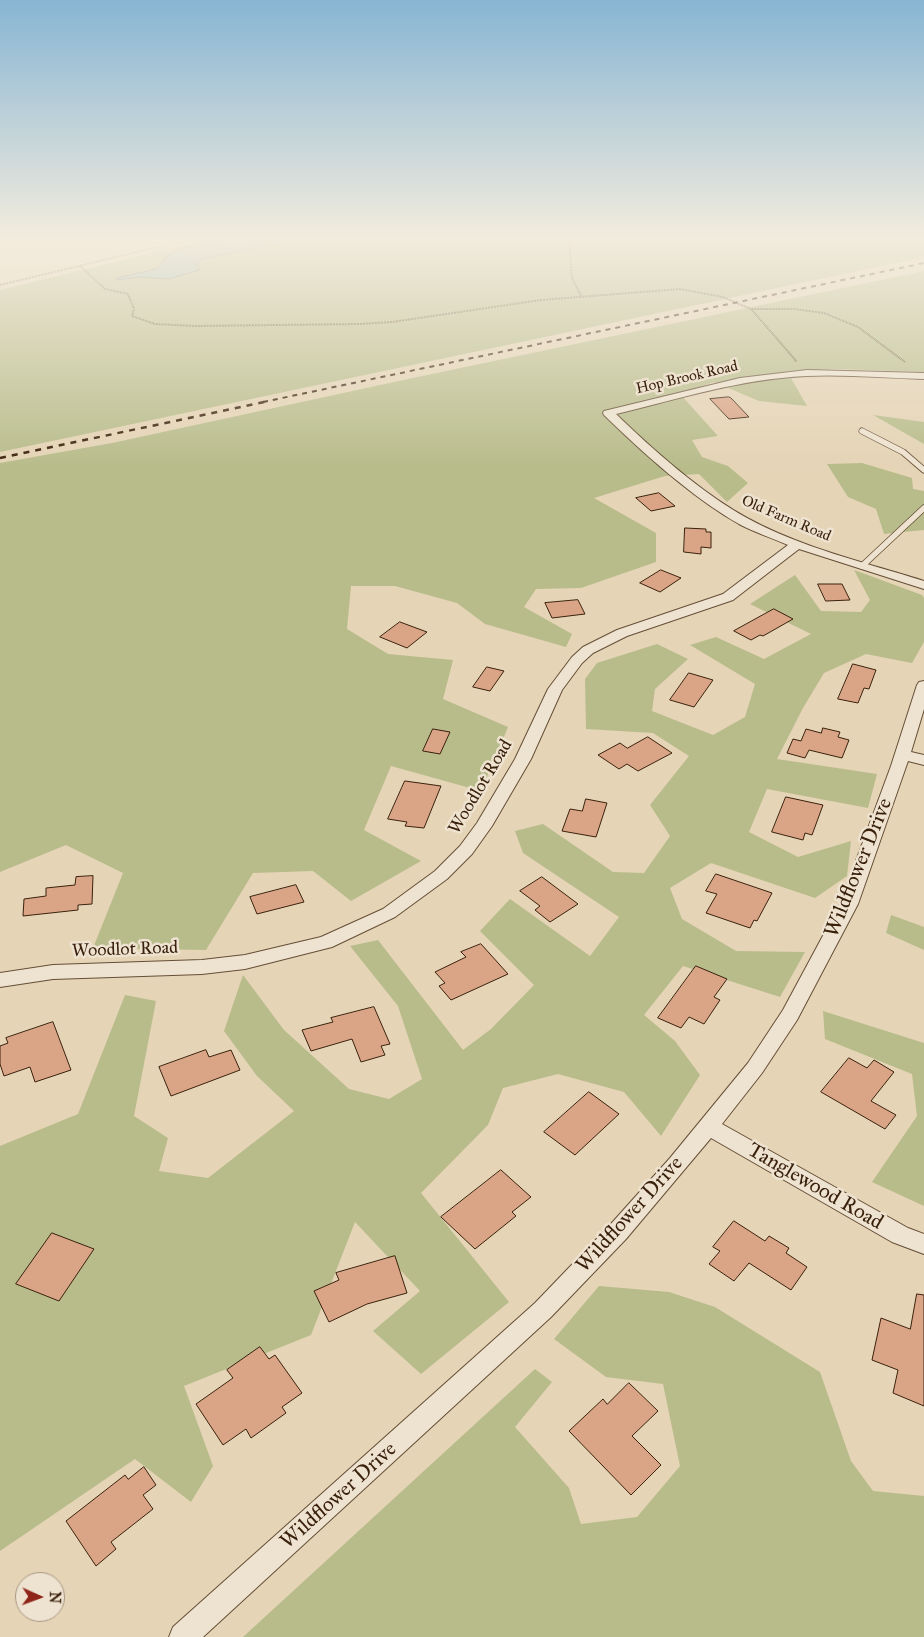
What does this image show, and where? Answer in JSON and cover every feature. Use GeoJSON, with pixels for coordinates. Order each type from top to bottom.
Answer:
{"type":"FeatureCollection","features":[{"type":"Feature","properties":{"kind":"street","name":"Hop Brook Road"},"geometry":{"type":"LineString","coordinates":[[608,413],[740,381],[807,373],[924,376]]}},
{"type":"Feature","properties":{"kind":"street","name":"Old Farm Road"},"geometry":{"type":"LineString","coordinates":[[608,413],[630,434],[714,503],[742,521],[797,544],[924,585]]}},
{"type":"Feature","properties":{"kind":"street","name":"Woodlot Road"},"geometry":{"type":"LineString","coordinates":[[0,980],[52,972],[202,968],[245,962],[326,942],[389,913],[441,875],[466,850],[484,826],[523,758],[555,689],[577,660],[596,646],[622,633],[728,597],[797,544]]}},
{"type":"Feature","properties":{"kind":"street","name":"Wildflower Drive"},"geometry":{"type":"LineString","coordinates":[[183,1637],[543,1310],[618,1232],[708,1126],[754,1068],[790,1015],[849,904],[903,755],[924,685]]}},
{"type":"Feature","properties":{"kind":"street"},"geometry":{"type":"LineString","coordinates":[[903,755],[924,760]]}},
{"type":"Feature","properties":{"kind":"street","name":"Tanglewood Road"},"geometry":{"type":"LineString","coordinates":[[708,1126],[900,1235],[924,1244]]}},
{"type":"Feature","properties":{"kind":"lane"},"geometry":{"type":"LineString","coordinates":[[862,431],[903,452],[924,470]]}},
{"type":"Feature","properties":{"kind":"lane"},"geometry":{"type":"LineString","coordinates":[[862,566],[924,508]]}},
{"type":"Feature","properties":{"kind":"path"},"geometry":{"type":"LineString","coordinates":[[132,315],[155,324],[213,326],[368,324],[435,315]]}},
{"type":"Feature","properties":{"kind":"path"},"geometry":{"type":"LineString","coordinates":[[757,315],[807,373]]}},
{"type":"Feature","properties":{"kind":"path"},"geometry":{"type":"LineString","coordinates":[[829,315],[858,328],[909,364]]}},
{"type":"Feature","properties":{"kind":"green space"},"geometry":{"type":"Polygon","coordinates":[[[0,315],[647,315],[0,452],[0,315]]]}},
{"type":"Feature","properties":{"kind":"green space"},"geometry":{"type":"Polygon","coordinates":[[[712,315],[924,315],[924,372],[839,369],[787,371],[807,406],[759,401],[714,382],[680,394],[718,436],[692,440],[702,457],[728,466],[748,483],[727,502],[699,474],[665,476],[594,498],[656,533],[656,562],[581,588],[536,589],[524,607],[572,634],[566,647],[485,624],[457,603],[395,586],[351,586],[347,629],[388,654],[453,660],[443,699],[508,727],[481,791],[391,766],[364,830],[421,861],[351,901],[313,871],[253,873],[206,950],[93,948],[123,873],[66,845],[0,872],[0,463],[112,443],[712,315]]]}},
{"type":"Feature","properties":{"kind":"green space"},"geometry":{"type":"Polygon","coordinates":[[[873,415],[924,422],[924,444],[873,415]]]}},
{"type":"Feature","properties":{"kind":"green space"},"geometry":{"type":"Polygon","coordinates":[[[862,463],[912,478],[913,489],[924,491],[924,530],[884,534],[876,509],[848,497],[827,464],[862,463]]]}},
{"type":"Feature","properties":{"kind":"green space"},"geometry":{"type":"Polygon","coordinates":[[[854,570],[922,595],[924,598],[924,642],[912,663],[866,654],[824,673],[803,708],[777,759],[877,774],[868,808],[767,789],[749,832],[798,857],[851,841],[847,876],[815,898],[711,863],[670,888],[682,919],[736,951],[805,952],[780,997],[683,966],[644,1015],[675,1041],[700,1075],[661,1136],[624,1092],[558,1074],[503,1088],[488,1125],[421,1193],[509,1302],[421,1374],[373,1331],[420,1291],[355,1222],[311,1335],[184,1386],[213,1466],[191,1502],[135,1459],[0,1551],[0,1146],[78,1114],[125,995],[156,1001],[134,1116],[168,1138],[159,1171],[208,1178],[294,1111],[257,1076],[224,1031],[243,975],[284,1030],[349,1089],[389,1099],[422,1079],[398,1006],[350,946],[378,940],[463,1050],[491,1029],[534,985],[480,931],[510,899],[590,956],[619,917],[523,853],[515,831],[543,824],[613,872],[644,873],[670,836],[650,805],[689,756],[653,733],[586,729],[585,679],[597,663],[657,644],[688,659],[655,689],[652,711],[713,735],[745,717],[755,684],[690,645],[716,637],[764,659],[811,634],[750,604],[795,575],[821,611],[861,612],[870,600],[854,570]]]}},
{"type":"Feature","properties":{"kind":"green space"},"geometry":{"type":"Polygon","coordinates":[[[891,915],[924,927],[924,950],[886,933],[891,915]]]}},
{"type":"Feature","properties":{"kind":"green space"},"geometry":{"type":"Polygon","coordinates":[[[823,1011],[924,1043],[924,1206],[872,1182],[917,1116],[912,1074],[825,1039],[823,1011]]]}},
{"type":"Feature","properties":{"kind":"green space"},"geometry":{"type":"Polygon","coordinates":[[[599,1286],[669,1292],[715,1307],[820,1372],[851,1461],[873,1491],[924,1496],[924,1637],[243,1637],[535,1369],[552,1382],[515,1427],[569,1488],[581,1524],[637,1517],[680,1466],[663,1384],[606,1377],[554,1339],[599,1286]]]}},
{"type":"Feature","properties":{"kind":"building"},"geometry":{"type":"Polygon","coordinates":[[[729,397],[749,417],[729,419],[710,399],[729,397]]]}},
{"type":"Feature","properties":{"kind":"building"},"geometry":{"type":"Polygon","coordinates":[[[659,493],[675,506],[651,511],[636,498],[659,493]]]}},
{"type":"Feature","properties":{"kind":"building"},"geometry":{"type":"Polygon","coordinates":[[[685,528],[706,529],[706,532],[711,532],[711,548],[701,547],[701,554],[684,552],[685,528]]]}},
{"type":"Feature","properties":{"kind":"building"},"geometry":{"type":"Polygon","coordinates":[[[661,570],[681,578],[660,592],[640,583],[661,570]]]}},
{"type":"Feature","properties":{"kind":"building"},"geometry":{"type":"Polygon","coordinates":[[[818,584],[842,584],[850,600],[826,601],[818,584]]]}},
{"type":"Feature","properties":{"kind":"building"},"geometry":{"type":"Polygon","coordinates":[[[578,600],[585,614],[552,618],[545,603],[578,600]]]}},
{"type":"Feature","properties":{"kind":"building"},"geometry":{"type":"Polygon","coordinates":[[[774,609],[793,619],[763,636],[760,635],[751,640],[734,631],[774,609]]]}},
{"type":"Feature","properties":{"kind":"building"},"geometry":{"type":"Polygon","coordinates":[[[400,622],[427,632],[407,648],[380,637],[400,622]]]}},
{"type":"Feature","properties":{"kind":"building"},"geometry":{"type":"Polygon","coordinates":[[[853,664],[876,670],[869,689],[864,688],[858,703],[838,699],[853,664]]]}},
{"type":"Feature","properties":{"kind":"building"},"geometry":{"type":"Polygon","coordinates":[[[487,667],[504,671],[490,691],[473,687],[487,667]]]}},
{"type":"Feature","properties":{"kind":"building"},"geometry":{"type":"Polygon","coordinates":[[[689,673],[713,680],[694,707],[670,700],[689,673]]]}},
{"type":"Feature","properties":{"kind":"building"},"geometry":{"type":"Polygon","coordinates":[[[823,728],[840,732],[838,737],[849,740],[842,758],[809,750],[805,758],[787,753],[793,739],[801,741],[806,729],[821,733],[823,728]]]}},
{"type":"Feature","properties":{"kind":"building"},"geometry":{"type":"Polygon","coordinates":[[[433,729],[450,732],[440,754],[423,751],[433,729]]]}},
{"type":"Feature","properties":{"kind":"building"},"geometry":{"type":"Polygon","coordinates":[[[648,737],[672,753],[638,771],[627,764],[619,769],[598,755],[620,743],[627,748],[648,737]]]}},
{"type":"Feature","properties":{"kind":"building"},"geometry":{"type":"Polygon","coordinates":[[[405,781],[441,786],[424,828],[405,826],[407,822],[388,819],[405,781]]]}},
{"type":"Feature","properties":{"kind":"building"},"geometry":{"type":"Polygon","coordinates":[[[786,797],[823,805],[812,835],[805,833],[803,840],[772,832],[786,797]]]}},
{"type":"Feature","properties":{"kind":"building"},"geometry":{"type":"Polygon","coordinates":[[[586,799],[607,803],[596,837],[562,831],[570,809],[582,811],[586,799]]]}},
{"type":"Feature","properties":{"kind":"building"},"geometry":{"type":"Polygon","coordinates":[[[716,874],[772,893],[757,921],[754,920],[750,928],[706,913],[717,894],[706,891],[716,874]]]}},
{"type":"Feature","properties":{"kind":"building"},"geometry":{"type":"Polygon","coordinates":[[[93,876],[92,904],[78,905],[78,910],[23,916],[24,899],[46,896],[46,888],[75,885],[76,877],[93,876]]]}},
{"type":"Feature","properties":{"kind":"building"},"geometry":{"type":"Polygon","coordinates":[[[542,877],[578,904],[550,922],[535,910],[540,906],[520,891],[542,877]]]}},
{"type":"Feature","properties":{"kind":"building"},"geometry":{"type":"Polygon","coordinates":[[[296,885],[304,902],[257,914],[250,897],[296,885]]]}},
{"type":"Feature","properties":{"kind":"building"},"geometry":{"type":"Polygon","coordinates":[[[481,944],[508,974],[451,1000],[439,986],[445,983],[435,972],[466,957],[461,952],[481,944]]]}},
{"type":"Feature","properties":{"kind":"building"},"geometry":{"type":"Polygon","coordinates":[[[696,966],[727,979],[714,997],[720,1000],[704,1024],[689,1017],[681,1028],[658,1018],[696,966]]]}},
{"type":"Feature","properties":{"kind":"building"},"geometry":{"type":"Polygon","coordinates":[[[374,1007],[390,1044],[381,1046],[385,1055],[361,1062],[352,1039],[311,1051],[302,1030],[333,1022],[331,1018],[374,1007]]]}},
{"type":"Feature","properties":{"kind":"building"},"geometry":{"type":"Polygon","coordinates":[[[53,1022],[71,1070],[35,1082],[30,1067],[4,1076],[0,1064],[0,1046],[8,1043],[6,1038],[53,1022]]]}},
{"type":"Feature","properties":{"kind":"building"},"geometry":{"type":"Polygon","coordinates":[[[206,1050],[209,1057],[231,1050],[240,1070],[171,1096],[159,1067],[206,1050]]]}},
{"type":"Feature","properties":{"kind":"building"},"geometry":{"type":"Polygon","coordinates":[[[849,1058],[867,1068],[874,1060],[894,1072],[871,1101],[896,1115],[885,1129],[821,1092],[849,1058]]]}},
{"type":"Feature","properties":{"kind":"building"},"geometry":{"type":"Polygon","coordinates":[[[589,1092],[619,1114],[575,1155],[544,1132],[589,1092]]]}},
{"type":"Feature","properties":{"kind":"building"},"geometry":{"type":"Polygon","coordinates":[[[501,1170],[531,1197],[512,1212],[516,1216],[475,1249],[441,1217],[501,1170]]]}},
{"type":"Feature","properties":{"kind":"building"},"geometry":{"type":"Polygon","coordinates":[[[734,1221],[765,1241],[769,1236],[789,1248],[786,1253],[807,1267],[791,1290],[749,1263],[734,1281],[709,1264],[720,1251],[713,1247],[734,1221]]]}},
{"type":"Feature","properties":{"kind":"building"},"geometry":{"type":"Polygon","coordinates":[[[52,1233],[94,1249],[59,1301],[16,1284],[52,1233]]]}},
{"type":"Feature","properties":{"kind":"building"},"geometry":{"type":"Polygon","coordinates":[[[395,1256],[407,1293],[367,1304],[329,1322],[314,1291],[339,1280],[336,1273],[395,1256]]]}},
{"type":"Feature","properties":{"kind":"building"},"geometry":{"type":"Polygon","coordinates":[[[917,1294],[924,1295],[924,1406],[893,1393],[898,1370],[872,1360],[881,1318],[910,1329],[917,1294]]]}},
{"type":"Feature","properties":{"kind":"building"},"geometry":{"type":"Polygon","coordinates":[[[260,1347],[269,1359],[275,1355],[302,1393],[282,1407],[286,1413],[251,1438],[246,1429],[223,1445],[196,1404],[233,1378],[227,1370],[260,1347]]]}},
{"type":"Feature","properties":{"kind":"building"},"geometry":{"type":"Polygon","coordinates":[[[629,1383],[658,1411],[632,1436],[661,1465],[631,1495],[569,1431],[603,1399],[607,1404],[629,1383]]]}},
{"type":"Feature","properties":{"kind":"building"},"geometry":{"type":"Polygon","coordinates":[[[144,1467],[156,1485],[143,1495],[153,1509],[111,1542],[116,1549],[96,1566],[66,1521],[125,1475],[128,1479],[144,1467]]]}},
{"type":"Feature","properties":{"kind":"railway"},"geometry":{"type":"LineString","coordinates":[[263,402],[675,315]]}},
{"type":"Feature","properties":{"kind":"railway"},"geometry":{"type":"LineString","coordinates":[[0,458],[269,401]]}}]}
